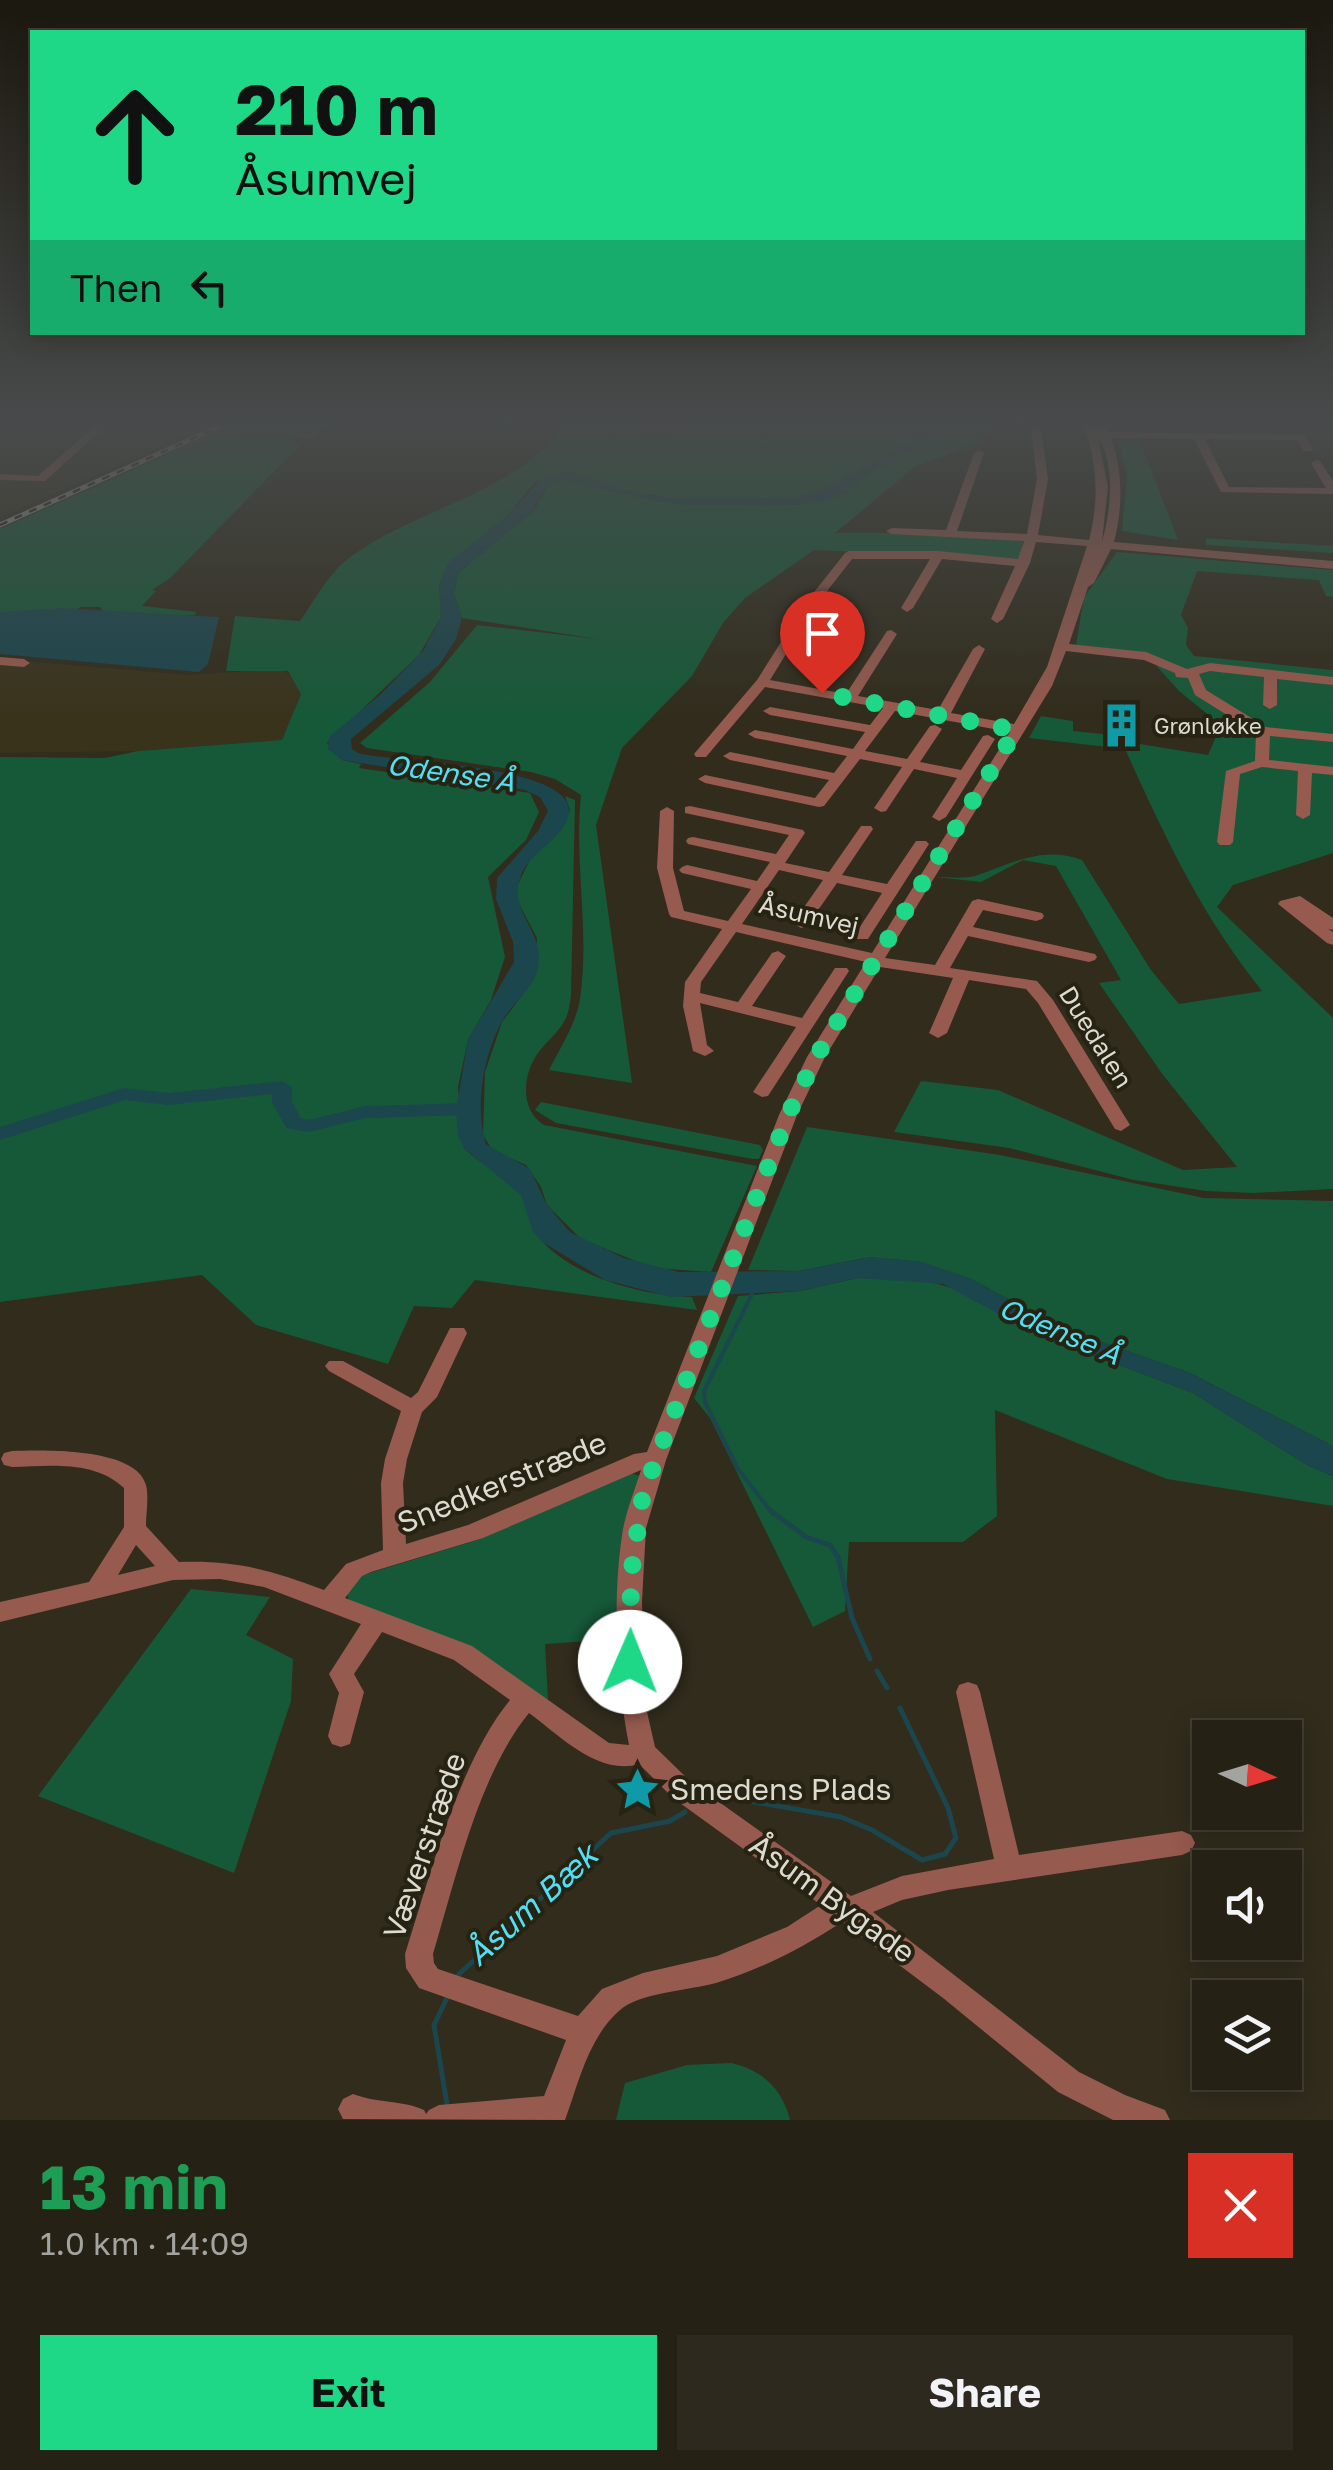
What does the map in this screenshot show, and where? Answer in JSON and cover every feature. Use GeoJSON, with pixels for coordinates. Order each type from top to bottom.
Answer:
{"type":"FeatureCollection","features":[{"type":"Feature","properties":{"kind":"street"},"geometry":{"type":"LineString","coordinates":[[951,532],[956,519]]}},
{"type":"Feature","properties":{"kind":"street"},"geometry":{"type":"LineString","coordinates":[[997,619],[1024,563],[1036,519]]}},
{"type":"Feature","properties":{"kind":"street","name":"Åsumvej"},"geometry":{"type":"LineString","coordinates":[[655,1460],[805,1078],[1046,686],[1101,542],[1102,519]]}},
{"type":"Feature","properties":{"kind":"street"},"geometry":{"type":"LineString","coordinates":[[892,531],[1101,542],[1333,562]]}},
{"type":"Feature","properties":{"kind":"street"},"geometry":{"type":"LineString","coordinates":[[817,596],[849,555],[938,555],[1024,563]]}},
{"type":"Feature","properties":{"kind":"street"},"geometry":{"type":"LineString","coordinates":[[907,608],[938,555]]}},
{"type":"Feature","properties":{"kind":"street"},"geometry":{"type":"LineString","coordinates":[[701,754],[762,682],[800,623]]}},
{"type":"Feature","properties":{"kind":"street"},"geometry":{"type":"LineString","coordinates":[[850,698],[890,634]]}},
{"type":"Feature","properties":{"kind":"street"},"geometry":{"type":"LineString","coordinates":[[1063,647],[1146,656],[1181,674],[1194,676],[1200,692],[1263,731],[1333,738]]}},
{"type":"Feature","properties":{"kind":"street"},"geometry":{"type":"LineString","coordinates":[[881,808],[938,722],[979,649]]}},
{"type":"Feature","properties":{"kind":"street"},"geometry":{"type":"LineString","coordinates":[[0,661],[24,663]]}},
{"type":"Feature","properties":{"kind":"street"},"geometry":{"type":"LineString","coordinates":[[1181,674],[1210,667],[1333,681]]}},
{"type":"Feature","properties":{"kind":"street"},"geometry":{"type":"LineString","coordinates":[[1270,705],[1271,674]]}},
{"type":"Feature","properties":{"kind":"street"},"geometry":{"type":"LineString","coordinates":[[762,682],[892,706],[938,722],[1016,730]]}},
{"type":"Feature","properties":{"kind":"street"},"geometry":{"type":"LineString","coordinates":[[705,779],[820,803],[892,706]]}},
{"type":"Feature","properties":{"kind":"street"},"geometry":{"type":"LineString","coordinates":[[770,710],[874,730]]}},
{"type":"Feature","properties":{"kind":"street"},"geometry":{"type":"LineString","coordinates":[[1262,762],[1263,731]]}},
{"type":"Feature","properties":{"kind":"street"},"geometry":{"type":"LineString","coordinates":[[755,734],[965,775]]}},
{"type":"Feature","properties":{"kind":"street"},"geometry":{"type":"LineString","coordinates":[[939,817],[988,739]]}},
{"type":"Feature","properties":{"kind":"street"},"geometry":{"type":"LineString","coordinates":[[730,756],[838,778]]}},
{"type":"Feature","properties":{"kind":"street"},"geometry":{"type":"LineString","coordinates":[[1225,842],[1233,771],[1262,762],[1333,771]]}},
{"type":"Feature","properties":{"kind":"street"},"geometry":{"type":"LineString","coordinates":[[1303,814],[1305,768]]}},
{"type":"Feature","properties":{"kind":"street","name":"Åsumvej"},"geometry":{"type":"LineString","coordinates":[[690,810],[798,833],[701,966],[690,996]]}},
{"type":"Feature","properties":{"kind":"street","name":"Åsumvej"},"geometry":{"type":"LineString","coordinates":[[668,811],[664,868],[675,912],[875,960]]}},
{"type":"Feature","properties":{"kind":"street","name":"Åsumvej"},"geometry":{"type":"LineString","coordinates":[[801,923],[866,829]]}},
{"type":"Feature","properties":{"kind":"street","name":"Åsumvej"},"geometry":{"type":"LineString","coordinates":[[694,841],[892,890]]}},
{"type":"Feature","properties":{"kind":"street","name":"Åsumvej"},"geometry":{"type":"LineString","coordinates":[[862,936],[921,844]]}},
{"type":"Feature","properties":{"kind":"street","name":"Åsumvej"},"geometry":{"type":"LineString","coordinates":[[686,870],[759,886]]}},
{"type":"Feature","properties":{"kind":"street"},"geometry":{"type":"LineString","coordinates":[[1333,925],[1300,900],[1286,904],[1333,940]]}},
{"type":"Feature","properties":{"kind":"street"},"geometry":{"type":"LineString","coordinates":[[940,974],[978,904],[1036,916]]}},
{"type":"Feature","properties":{"kind":"street","name":"Duedalen"},"geometry":{"type":"LineString","coordinates":[[964,930],[1089,957]]}},
{"type":"Feature","properties":{"kind":"street","name":"Åsumvej"},"geometry":{"type":"LineString","coordinates":[[742,1008],[778,956]]}},
{"type":"Feature","properties":{"kind":"street","name":"Duedalen"},"geometry":{"type":"LineString","coordinates":[[875,960],[940,974],[1016,981],[1036,988],[1122,1125]]}},
{"type":"Feature","properties":{"kind":"street","name":"Åsumvej"},"geometry":{"type":"LineString","coordinates":[[762,1092],[841,972]]}},
{"type":"Feature","properties":{"kind":"street"},"geometry":{"type":"LineString","coordinates":[[938,1033],[962,976]]}},
{"type":"Feature","properties":{"kind":"street"},"geometry":{"type":"LineString","coordinates":[[705,1051],[698,1047],[690,996],[806,1024]]}},
{"type":"Feature","properties":{"kind":"street"},"geometry":{"type":"LineString","coordinates":[[395,1558],[392,1483],[413,1408],[426,1397],[457,1333]]}},
{"type":"Feature","properties":{"kind":"street"},"geometry":{"type":"LineString","coordinates":[[336,1366],[413,1408]]}},
{"type":"Feature","properties":{"kind":"street"},"geometry":{"type":"LineString","coordinates":[[12,1459],[74,1457],[125,1473],[135,1485],[135,1528],[96,1589]]}},
{"type":"Feature","properties":{"kind":"street","name":"Snedkerstræde"},"geometry":{"type":"LineString","coordinates":[[329,1602],[354,1570],[475,1532],[642,1460],[655,1460]]}},
{"type":"Feature","properties":{"kind":"street"},"geometry":{"type":"LineString","coordinates":[[0,1612],[173,1571],[248,1574],[463,1653],[603,1752],[626,1757],[643,1752],[630,1662],[631,1575],[636,1528],[655,1460]]}},
{"type":"Feature","properties":{"kind":"street"},"geometry":{"type":"LineString","coordinates":[[135,1528],[173,1571]]}},
{"type":"Feature","properties":{"kind":"street"},"geometry":{"type":"LineString","coordinates":[[341,1736],[352,1692],[341,1674],[377,1620]]}},
{"type":"Feature","properties":{"kind":"street"},"geometry":{"type":"LineString","coordinates":[[968,1692],[1009,1868]]}},
{"type":"Feature","properties":{"kind":"street","name":"Væverstræde"},"geometry":{"type":"LineString","coordinates":[[526,1698],[500,1730],[459,1827],[420,1954],[420,1968],[429,1980],[583,2032]]}},
{"type":"Feature","properties":{"kind":"street","name":"Åsum Bygade"},"geometry":{"type":"LineString","coordinates":[[643,1752],[682,1790],[954,1990],[1052,2074],[1107,2104],[1155,2120]]}},
{"type":"Feature","properties":{"kind":"street"},"geometry":{"type":"LineString","coordinates":[[440,2120],[551,2115],[583,2032],[604,2006],[622,1992],[718,1968],[798,1936],[883,1894],[1009,1868],[1182,1843]]}},
{"type":"Feature","properties":{"kind":"street"},"geometry":{"type":"LineString","coordinates":[[353,2109],[371,2116],[414,2120]]}},
{"type":"Feature","properties":{"kind":"shaded area"},"geometry":{"type":"Polygon","coordinates":[[[0,659],[188,675],[278,669],[294,676],[301,694],[282,740],[138,751],[0,753],[0,659]]]}},
{"type":"Feature","properties":{"kind":"green space"},"geometry":{"type":"Polygon","coordinates":[[[22,519],[228,519],[170,578],[152,590],[156,591],[142,606],[197,612],[194,615],[105,615],[100,607],[81,607],[70,614],[0,618],[0,529],[22,519]]]}},
{"type":"Feature","properties":{"kind":"green space"},"geometry":{"type":"Polygon","coordinates":[[[420,519],[503,519],[448,564],[439,585],[441,617],[419,655],[327,743],[342,760],[361,764],[359,768],[530,793],[539,812],[526,840],[488,877],[505,957],[491,1000],[468,1040],[458,1087],[464,1148],[519,1192],[537,1235],[556,1254],[592,1275],[633,1289],[692,1297],[697,1310],[475,1280],[452,1308],[414,1306],[388,1364],[256,1325],[202,1275],[0,1302],[0,757],[105,758],[138,751],[282,740],[301,694],[288,671],[226,671],[235,616],[300,621],[345,561],[420,519]]]}},
{"type":"Feature","properties":{"kind":"green space"},"geometry":{"type":"Polygon","coordinates":[[[523,519],[852,519],[835,533],[932,533],[1023,540],[1019,559],[814,550],[745,598],[723,623],[692,676],[622,748],[596,825],[632,1083],[549,1070],[578,1008],[583,974],[581,795],[555,779],[531,772],[367,748],[360,743],[430,682],[477,625],[598,639],[462,618],[454,593],[458,573],[523,519]]]}},
{"type":"Feature","properties":{"kind":"green space"},"geometry":{"type":"Polygon","coordinates":[[[1123,519],[1170,519],[1178,540],[1122,531],[1123,519]]]}},
{"type":"Feature","properties":{"kind":"green space"},"geometry":{"type":"Polygon","coordinates":[[[1206,538],[1333,546],[1333,553],[1206,545],[1206,538]]]}},
{"type":"Feature","properties":{"kind":"green space"},"geometry":{"type":"Polygon","coordinates":[[[1117,552],[1333,570],[1333,597],[1326,596],[1319,580],[1197,571],[1181,615],[1188,628],[1186,645],[1194,656],[1333,670],[1333,853],[1233,885],[1217,907],[1333,1018],[1333,1189],[1206,1191],[1134,1180],[1009,1148],[894,1132],[921,1081],[998,1090],[1183,1170],[1237,1167],[1163,1075],[1099,983],[1121,980],[1056,866],[1023,860],[981,882],[936,877],[975,876],[1015,862],[1040,855],[1082,860],[1151,970],[1179,1004],[1262,991],[1202,904],[1125,749],[1029,738],[1041,716],[1073,721],[1073,731],[1122,736],[1127,742],[1208,755],[1221,725],[1179,691],[1145,653],[1076,645],[1084,597],[1117,552]]]}},
{"type":"Feature","properties":{"kind":"green space"},"geometry":{"type":"Polygon","coordinates":[[[565,796],[575,800],[571,995],[563,1023],[531,1065],[526,1084],[528,1103],[544,1125],[757,1166],[711,1272],[653,1268],[581,1239],[547,1205],[541,1187],[526,1165],[493,1151],[483,1135],[485,1072],[502,1022],[534,979],[537,938],[517,900],[517,886],[530,860],[566,819],[570,810],[565,796]]]}},
{"type":"Feature","properties":{"kind":"green space"},"geometry":{"type":"Polygon","coordinates":[[[541,1102],[760,1145],[763,1150],[759,1159],[753,1159],[556,1123],[535,1110],[541,1102]]]}},
{"type":"Feature","properties":{"kind":"green space"},"geometry":{"type":"Polygon","coordinates":[[[807,1127],[1000,1155],[1204,1198],[1333,1201],[1333,1446],[1190,1373],[1062,1328],[971,1279],[921,1262],[870,1257],[799,1271],[748,1270],[807,1127]]]}},
{"type":"Feature","properties":{"kind":"green space"},"geometry":{"type":"Polygon","coordinates":[[[858,1278],[927,1281],[959,1290],[1032,1332],[1193,1393],[1307,1465],[1333,1476],[1333,1506],[1167,1479],[995,1410],[997,1516],[963,1542],[849,1542],[845,1611],[813,1627],[710,1418],[694,1398],[738,1296],[800,1291],[858,1278]]]}},
{"type":"Feature","properties":{"kind":"green space"},"geometry":{"type":"Polygon","coordinates":[[[631,1473],[640,1476],[620,1577],[617,1639],[545,1644],[548,1700],[349,1601],[347,1593],[360,1576],[474,1541],[631,1473]]]}},
{"type":"Feature","properties":{"kind":"green space"},"geometry":{"type":"Polygon","coordinates":[[[191,1589],[270,1597],[246,1635],[293,1659],[291,1701],[234,1873],[38,1796],[191,1589]]]}},
{"type":"Feature","properties":{"kind":"green space"},"geometry":{"type":"Polygon","coordinates":[[[731,2063],[752,2070],[769,2082],[782,2099],[790,2120],[616,2120],[625,2083],[687,2065],[731,2063]]]}},
{"type":"Feature","properties":{"kind":"water","name":"Odense Å"},"geometry":{"type":"Polygon","coordinates":[[[503,519],[525,519],[458,573],[454,593],[462,618],[456,639],[439,665],[351,739],[352,749],[358,753],[511,774],[541,783],[561,795],[569,810],[564,826],[529,862],[519,884],[521,908],[539,954],[538,968],[504,1018],[491,1047],[481,1113],[486,1144],[530,1169],[547,1205],[570,1232],[624,1258],[679,1272],[799,1271],[870,1257],[921,1262],[971,1279],[1062,1328],[1190,1373],[1333,1446],[1333,1476],[1307,1465],[1193,1393],[1032,1332],[943,1284],[858,1278],[800,1291],[671,1297],[605,1280],[544,1243],[533,1232],[521,1195],[464,1148],[458,1136],[456,1110],[468,1040],[514,962],[513,942],[496,899],[497,878],[538,831],[548,811],[540,797],[525,790],[342,760],[328,749],[329,737],[381,694],[423,651],[441,617],[439,585],[448,563],[503,519]]]}},
{"type":"Feature","properties":{"kind":"water"},"geometry":{"type":"Polygon","coordinates":[[[61,608],[219,617],[208,664],[199,672],[0,654],[0,612],[61,608]]]}},
{"type":"Feature","properties":{"kind":"waterway"},"geometry":{"type":"LineString","coordinates":[[0,1134],[124,1094],[169,1099],[282,1087],[282,1102],[293,1123],[309,1126],[365,1112],[470,1109]]}},
{"type":"Feature","properties":{"kind":"waterway","name":"Åsum Bæk"},"geometry":{"type":"LineString","coordinates":[[752,1294],[704,1391],[705,1402],[738,1469],[773,1514]]}},
{"type":"Feature","properties":{"kind":"waterway","name":"Åsum Bæk"},"geometry":{"type":"LineString","coordinates":[[771,1511],[806,1537],[830,1545],[838,1557],[852,1618],[870,1659]]}},
{"type":"Feature","properties":{"kind":"waterway","name":"Åsum Bæk"},"geometry":{"type":"LineString","coordinates":[[877,1671],[887,1688]]}},
{"type":"Feature","properties":{"kind":"waterway","name":"Åsum Bæk"},"geometry":{"type":"LineString","coordinates":[[714,1795],[841,1817],[872,1830],[922,1860],[945,1854],[956,1838],[948,1808],[900,1708]]}},
{"type":"Feature","properties":{"kind":"waterway","name":"Åsum Bæk"},"geometry":{"type":"LineString","coordinates":[[457,1976],[611,1833],[670,1821],[685,1812]]}},
{"type":"Feature","properties":{"kind":"waterway","name":"Åsum Bæk"},"geometry":{"type":"LineString","coordinates":[[447,2105],[434,2025],[449,1994]]}},
{"type":"Feature","properties":{"kind":"railway"},"geometry":{"type":"LineString","coordinates":[[0,525],[14,519]]}},
{"type":"Feature","properties":{"kind":"place","name":"Grønløkke"},"geometry":{"type":"Point","coordinates":[1121,726]}},
{"type":"Feature","properties":{"kind":"place","name":"Smedens Plads"},"geometry":{"type":"Point","coordinates":[637,1790]}},
{"type":"Feature","properties":{"kind":"route"},"geometry":{"type":"LineString","coordinates":[[630,1662],[631,1575],[643,1494],[788,1115],[816,1057],[1016,730],[822,693]]}}]}
